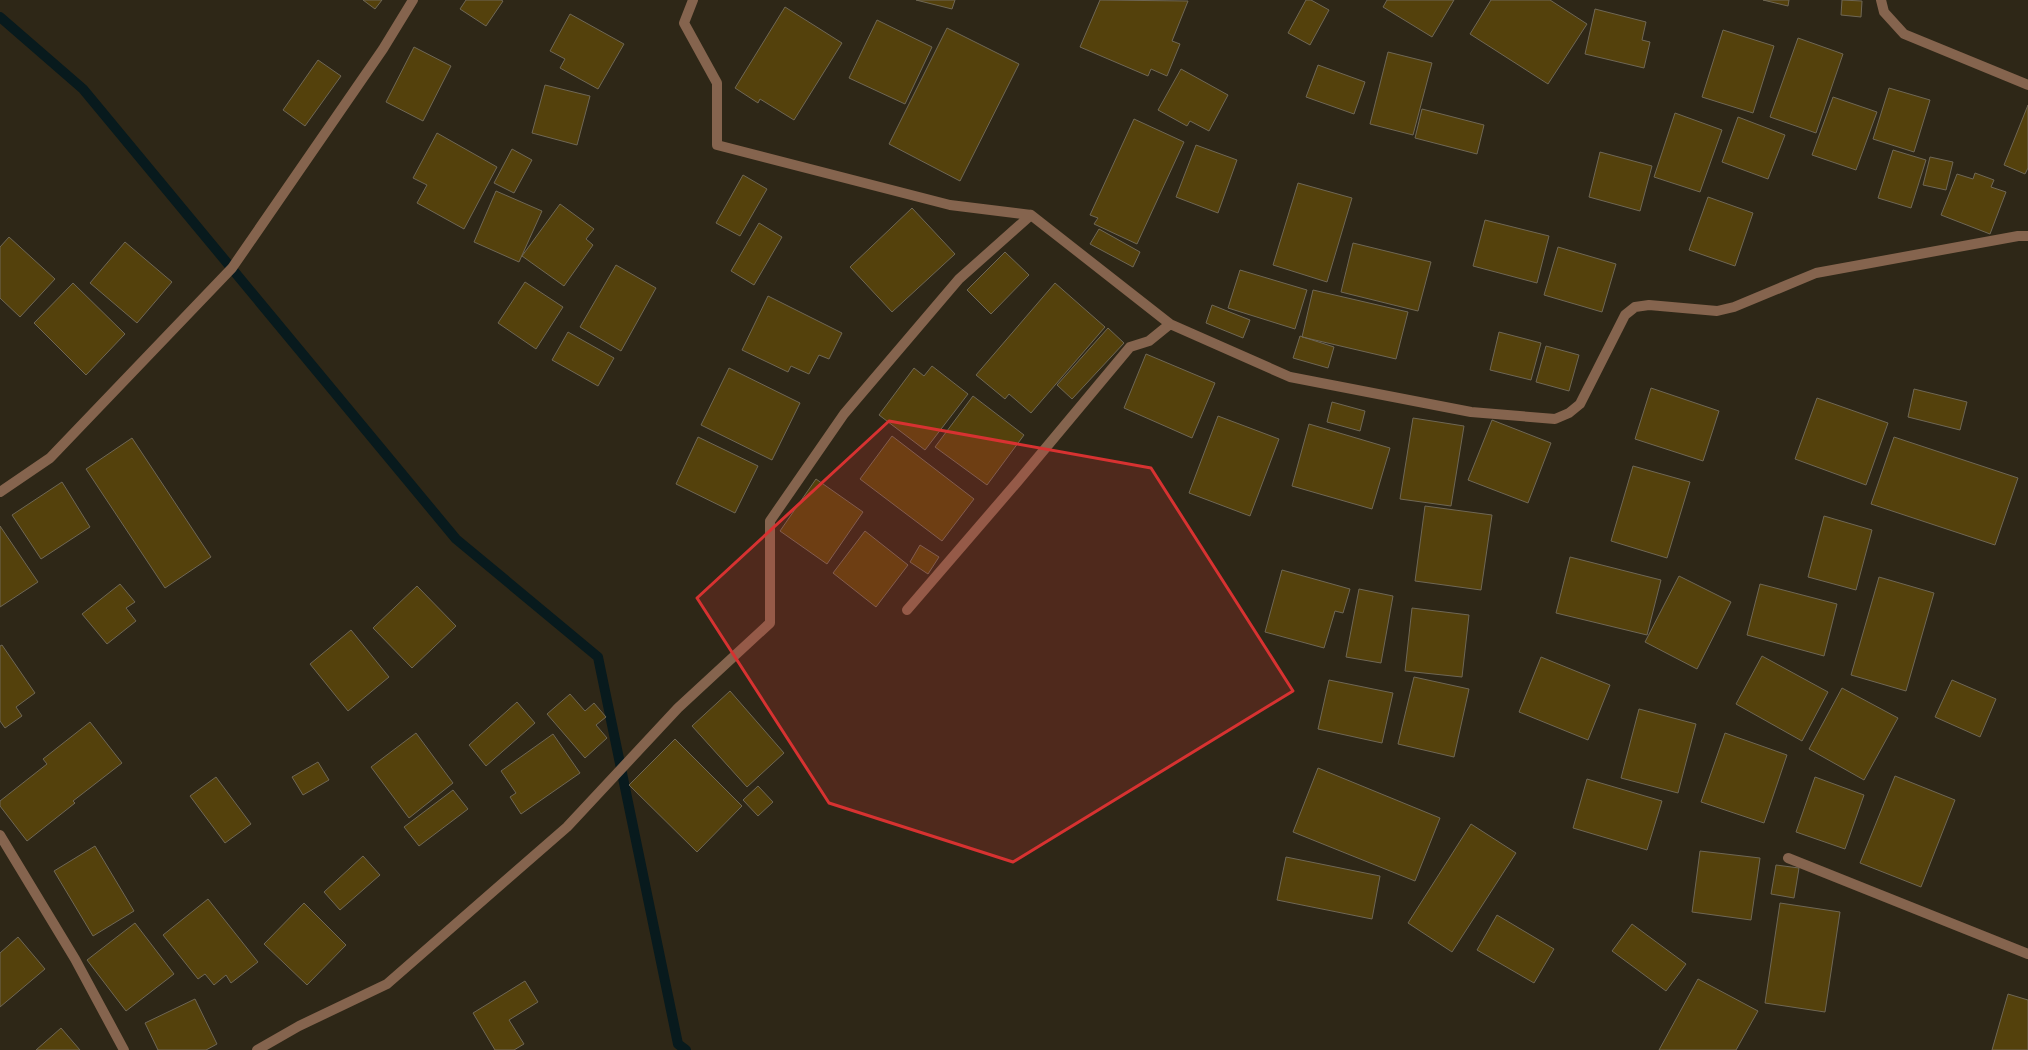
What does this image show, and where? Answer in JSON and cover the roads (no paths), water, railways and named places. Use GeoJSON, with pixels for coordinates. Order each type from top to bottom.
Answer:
{"type":"FeatureCollection","features":[{"type":"Feature","properties":{"kind":"street"},"geometry":{"type":"LineString","coordinates":[[0,492],[50,458],[232,268],[384,49],[413,0]]}},
{"type":"Feature","properties":{"kind":"street"},"geometry":{"type":"LineString","coordinates":[[692,0],[684,23],[717,83],[717,146],[950,205],[1031,215],[1170,324],[1290,378],[1472,412],[1555,419],[1569,413],[1580,404],[1625,315],[1635,307],[1650,305],[1717,311],[1734,307],[1816,273],[2018,236],[2028,236]]}},
{"type":"Feature","properties":{"kind":"street"},"geometry":{"type":"LineString","coordinates":[[1880,0],[1884,12],[1904,34],[2028,85]]}},
{"type":"Feature","properties":{"kind":"street"},"geometry":{"type":"LineString","coordinates":[[257,1050],[299,1026],[387,984],[567,827],[678,708],[770,623],[770,521],[844,414],[959,279],[1031,215]]}},
{"type":"Feature","properties":{"kind":"street"},"geometry":{"type":"LineString","coordinates":[[906,610],[1024,474],[1130,347],[1149,341],[1170,324]]}},
{"type":"Feature","properties":{"kind":"street"},"geometry":{"type":"LineString","coordinates":[[0,835],[75,959],[124,1050]]}},
{"type":"Feature","properties":{"kind":"street"},"geometry":{"type":"LineString","coordinates":[[1788,858],[2028,954]]}},
{"type":"Feature","properties":{"kind":"waterway"},"geometry":{"type":"LineString","coordinates":[[0,17],[83,89],[456,539],[598,657],[678,1044],[686,1050]]}}]}
